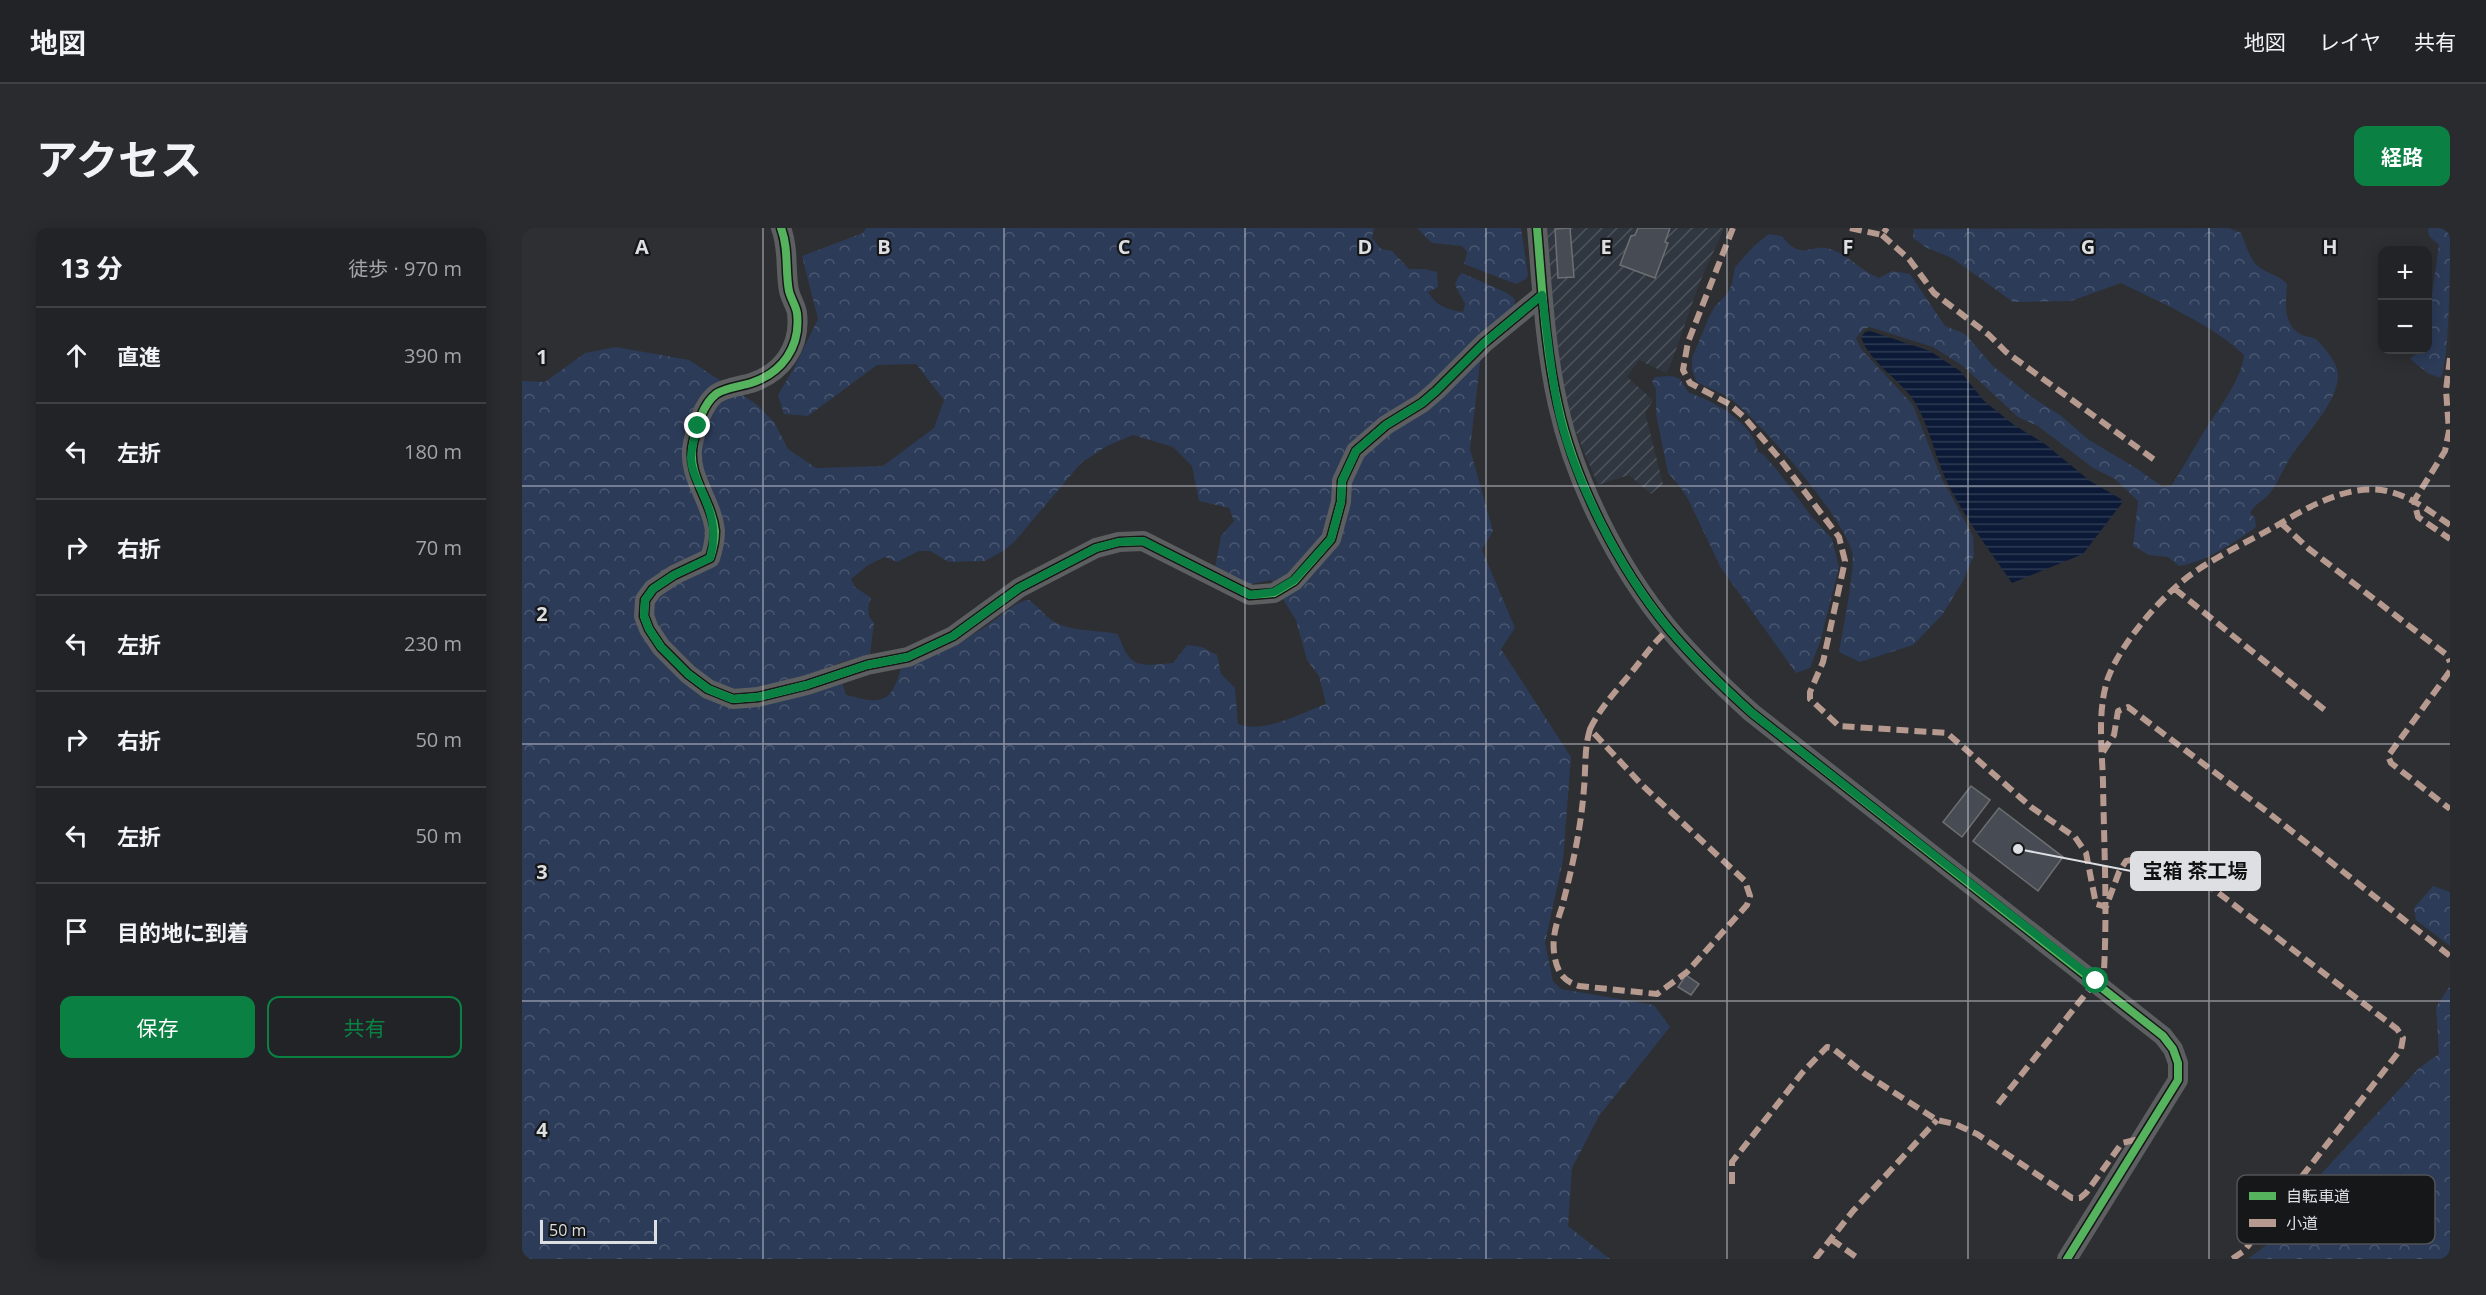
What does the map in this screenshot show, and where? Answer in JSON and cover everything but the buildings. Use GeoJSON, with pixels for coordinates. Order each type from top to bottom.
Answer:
{"type":"FeatureCollection","features":[{"type":"Feature","properties":{"kind":"street"},"geometry":{"type":"LineString","coordinates":[[781,228],[786,242],[790,293],[797,313],[795,338],[778,370],[760,380],[717,393],[705,408],[695,435],[691,459],[693,474],[710,510],[715,531],[710,558],[674,575],[653,589],[645,600],[644,616],[649,629],[661,647],[697,681],[714,692],[732,699],[758,697],[807,685],[867,665],[908,657],[953,636],[1019,588],[1096,548],[1119,542],[1143,541],[1250,595],[1274,592],[1294,580],[1331,539],[1341,502],[1342,481],[1356,451],[1386,425],[1422,403],[1484,343],[1542,295]]}},
{"type":"Feature","properties":{"kind":"street"},"geometry":{"type":"LineString","coordinates":[[1537,228],[1542,295],[1557,404],[1589,499],[1633,577],[1669,629],[1713,678],[1752,713],[2103,986],[2163,1035],[2174,1049],[2178,1063],[2178,1080],[2067,1259]]}},
{"type":"Feature","properties":{"kind":"shaded area"},"geometry":{"type":"Polygon","coordinates":[[[1544,228],[1724,228],[1699,284],[1666,373],[1639,360],[1627,377],[1653,400],[1645,413],[1663,484],[1651,494],[1629,475],[1598,485],[1584,452],[1562,397],[1544,228]]]}},
{"type":"Feature","properties":{"kind":"shaded area"},"geometry":{"type":"Polygon","coordinates":[[[1870,331],[1930,351],[1960,371],[1984,401],[2014,425],[2045,444],[2090,481],[2121,499],[2122,503],[2083,554],[2012,583],[1958,502],[1940,465],[1916,404],[1865,347],[1861,337],[1865,332],[1870,331]]]}},
{"type":"Feature","properties":{"kind":"green space"},"geometry":{"type":"Polygon","coordinates":[[[866,228],[1374,228],[1372,238],[1381,249],[1392,251],[1409,269],[1437,272],[1438,287],[1428,292],[1435,301],[1443,306],[1463,312],[1465,304],[1455,285],[1462,273],[1505,292],[1515,299],[1514,308],[1481,355],[1470,449],[1493,531],[1482,550],[1515,628],[1501,649],[1571,757],[1563,860],[1545,943],[1553,981],[1561,989],[1654,1005],[1670,1027],[1599,1116],[1572,1168],[1568,1226],[1610,1259],[522,1259],[522,381],[545,382],[585,353],[616,347],[689,360],[756,404],[774,422],[788,449],[816,468],[883,466],[934,428],[944,400],[916,364],[877,365],[808,416],[784,414],[778,395],[818,319],[802,256],[863,233],[866,228]],[[1133,435],[1107,446],[1081,463],[1016,540],[1005,550],[985,561],[949,562],[930,551],[919,551],[897,562],[885,557],[868,565],[851,579],[855,587],[871,598],[868,611],[874,623],[870,654],[836,664],[829,671],[842,682],[846,695],[868,700],[883,699],[893,689],[901,668],[963,640],[1016,604],[1029,600],[1047,617],[1066,627],[1118,634],[1127,654],[1137,663],[1151,665],[1173,663],[1187,645],[1202,647],[1217,655],[1221,674],[1235,688],[1238,724],[1259,726],[1271,724],[1326,704],[1319,676],[1307,660],[1296,620],[1271,580],[1241,586],[1215,568],[1221,536],[1234,521],[1229,508],[1199,501],[1192,466],[1173,447],[1133,435]]]}},
{"type":"Feature","properties":{"kind":"green space"},"geometry":{"type":"Polygon","coordinates":[[[1417,228],[1521,228],[1528,275],[1526,279],[1516,284],[1464,264],[1467,252],[1462,246],[1432,243],[1417,228]]]}},
{"type":"Feature","properties":{"kind":"green space"},"geometry":{"type":"Polygon","coordinates":[[[2229,228],[2241,233],[2250,256],[2256,264],[2287,284],[2286,311],[2290,324],[2300,334],[2320,343],[2333,361],[2338,375],[2337,386],[2327,408],[2290,458],[2272,491],[2250,513],[2255,518],[2256,527],[2219,551],[2188,564],[2179,566],[2168,557],[2149,555],[2133,546],[2138,501],[2115,479],[2093,468],[2038,426],[2018,417],[1963,366],[1933,347],[1870,327],[1864,329],[1856,338],[1861,349],[1913,405],[1942,479],[1973,536],[1974,555],[1963,581],[1942,615],[1913,645],[1860,662],[1839,652],[1853,559],[1845,536],[1834,516],[1782,450],[1733,401],[1697,382],[1692,370],[1692,358],[1709,317],[1715,306],[1727,294],[1732,284],[1735,267],[1755,245],[1769,234],[1782,236],[1796,249],[1833,250],[1879,278],[1892,271],[1910,274],[1945,326],[1965,334],[1993,366],[2033,398],[2060,415],[2089,440],[2163,487],[2172,485],[2227,397],[2238,376],[2244,355],[2201,324],[2121,283],[2071,301],[2013,302],[1952,258],[1927,248],[1913,238],[1914,229],[2229,228]]]}},
{"type":"Feature","properties":{"kind":"green space"},"geometry":{"type":"Polygon","coordinates":[[[2428,228],[2450,228],[2448,329],[2441,378],[2429,374],[2410,359],[2416,354],[2432,354],[2432,293],[2439,245],[2429,236],[2428,228]]]}},
{"type":"Feature","properties":{"kind":"green space"},"geometry":{"type":"Polygon","coordinates":[[[1672,376],[1680,379],[1689,393],[1721,407],[1741,423],[1755,442],[1758,452],[1763,454],[1777,470],[1812,517],[1832,539],[1839,567],[1820,642],[1810,668],[1796,673],[1721,568],[1688,499],[1668,473],[1656,414],[1656,389],[1652,382],[1655,377],[1672,376]]]}},
{"type":"Feature","properties":{"kind":"green space"},"geometry":{"type":"Polygon","coordinates":[[[2433,886],[2450,892],[2450,946],[2416,920],[2414,908],[2433,886]]]}},
{"type":"Feature","properties":{"kind":"green space"},"geometry":{"type":"Polygon","coordinates":[[[2450,986],[2450,1259],[2248,1259],[2268,1244],[2435,1244],[2435,1175],[2320,1175],[2419,1068],[2439,1054],[2436,1007],[2450,986]]]}},
{"type":"Feature","properties":{"kind":"marked path"},"geometry":{"type":"LineString","coordinates":[[1733,228],[1688,342],[1683,370],[1690,383],[1729,404],[1744,417],[1780,459],[1839,537],[1845,561],[1823,662],[1810,692],[1810,699],[1839,726],[1947,733],[2031,807],[2075,837],[2086,853],[2096,904],[2106,907],[2119,872],[2126,861],[2136,859],[2187,869],[2397,1029],[2403,1038],[2401,1049],[2303,1175]]}},
{"type":"Feature","properties":{"kind":"marked path"},"geometry":{"type":"LineString","coordinates":[[1850,228],[1882,235],[1887,228]]}},
{"type":"Feature","properties":{"kind":"marked path"},"geometry":{"type":"LineString","coordinates":[[1882,235],[1909,259],[1934,293],[1989,335],[2006,352],[2156,461]]}},
{"type":"Feature","properties":{"kind":"marked path"},"geometry":{"type":"LineString","coordinates":[[2450,358],[2446,390],[2449,431],[2445,451],[2414,501],[2418,517],[2450,539]]}},
{"type":"Feature","properties":{"kind":"marked path"},"geometry":{"type":"LineString","coordinates":[[2103,986],[2105,910],[2102,703],[2114,664],[2132,635],[2168,594],[2193,573],[2302,511],[2331,498],[2361,490],[2391,492],[2429,510],[2450,525]]}},
{"type":"Feature","properties":{"kind":"marked path"},"geometry":{"type":"LineString","coordinates":[[2281,523],[2309,549],[2447,655],[2450,662]]}},
{"type":"Feature","properties":{"kind":"marked path"},"geometry":{"type":"LineString","coordinates":[[2175,589],[2326,711]]}},
{"type":"Feature","properties":{"kind":"marked path"},"geometry":{"type":"LineString","coordinates":[[1590,729],[1578,833],[1554,935],[1556,964],[1564,978],[1579,986],[1657,994],[1687,972],[1747,905],[1750,896],[1745,881],[1642,785],[1590,729],[1611,697],[1669,629]]}},
{"type":"Feature","properties":{"kind":"marked path"},"geometry":{"type":"LineString","coordinates":[[2450,671],[2388,756],[2391,763],[2450,809]]}},
{"type":"Feature","properties":{"kind":"marked path"},"geometry":{"type":"LineString","coordinates":[[2103,752],[2114,735],[2118,711],[2128,707],[2270,814],[2450,956]]}},
{"type":"Feature","properties":{"kind":"marked path"},"geometry":{"type":"LineString","coordinates":[[1998,1104],[2096,981]]}},
{"type":"Feature","properties":{"kind":"marked path"},"geometry":{"type":"LineString","coordinates":[[1732,1184],[1732,1162],[1802,1073],[1827,1047],[1832,1048],[1865,1074],[1937,1120],[1955,1124],[1977,1134],[2072,1198],[2080,1198],[2086,1193],[2122,1143],[2140,1141]]}},
{"type":"Feature","properties":{"kind":"marked path"},"geometry":{"type":"LineString","coordinates":[[1815,1259],[1853,1211],[1937,1120]]}},
{"type":"Feature","properties":{"kind":"marked path"},"geometry":{"type":"LineString","coordinates":[[1831,1239],[1859,1259]]}},
{"type":"Feature","properties":{"kind":"marked path"},"geometry":{"type":"LineString","coordinates":[[2232,1259],[2249,1244]]}},
{"type":"Feature","properties":{"kind":"cycle path"},"geometry":{"type":"LineString","coordinates":[[781,228],[785,244],[789,291],[797,313],[796,337],[787,357],[772,373],[751,383],[719,392],[707,404],[696,430],[692,455],[696,477],[713,520],[715,534],[711,555],[710,558],[674,575],[653,589],[645,600],[644,616],[649,629],[661,647],[688,674],[708,689],[733,699],[758,697],[807,685],[867,665],[908,657],[953,636],[1019,588],[1096,548],[1119,542],[1143,541],[1250,595],[1274,593],[1294,581],[1331,539],[1341,502],[1342,481],[1356,451],[1386,425],[1422,403],[1484,343],[1542,295]]}},
{"type":"Feature","properties":{"kind":"cycle path"},"geometry":{"type":"LineString","coordinates":[[1537,228],[1550,361],[1566,434],[1575,464],[1601,523],[1650,605],[1688,651],[1752,713],[2163,1036],[2173,1049],[2178,1063],[2178,1080],[2067,1259]]}},
{"type":"Feature","properties":{"kind":"place","name":"宝箱 茶工場"},"geometry":{"type":"Point","coordinates":[2018,849]}},
{"type":"Feature","properties":{"kind":"route"},"geometry":{"type":"LineString","coordinates":[[698,426],[691,459],[693,474],[710,510],[715,531],[714,545],[710,558],[674,575],[653,589],[645,600],[644,616],[649,629],[661,647],[708,689],[732,699],[758,697],[807,685],[867,665],[908,657],[953,636],[1019,588],[1096,548],[1119,542],[1143,541],[1236,590],[1250,595],[1264,595],[1283,588],[1313,562],[1331,539],[1341,502],[1342,481],[1356,451],[1369,437],[1422,403],[1484,343],[1542,295],[1557,404],[1589,499],[1633,577],[1669,629],[1713,678],[1752,713],[2096,981]]}}]}
